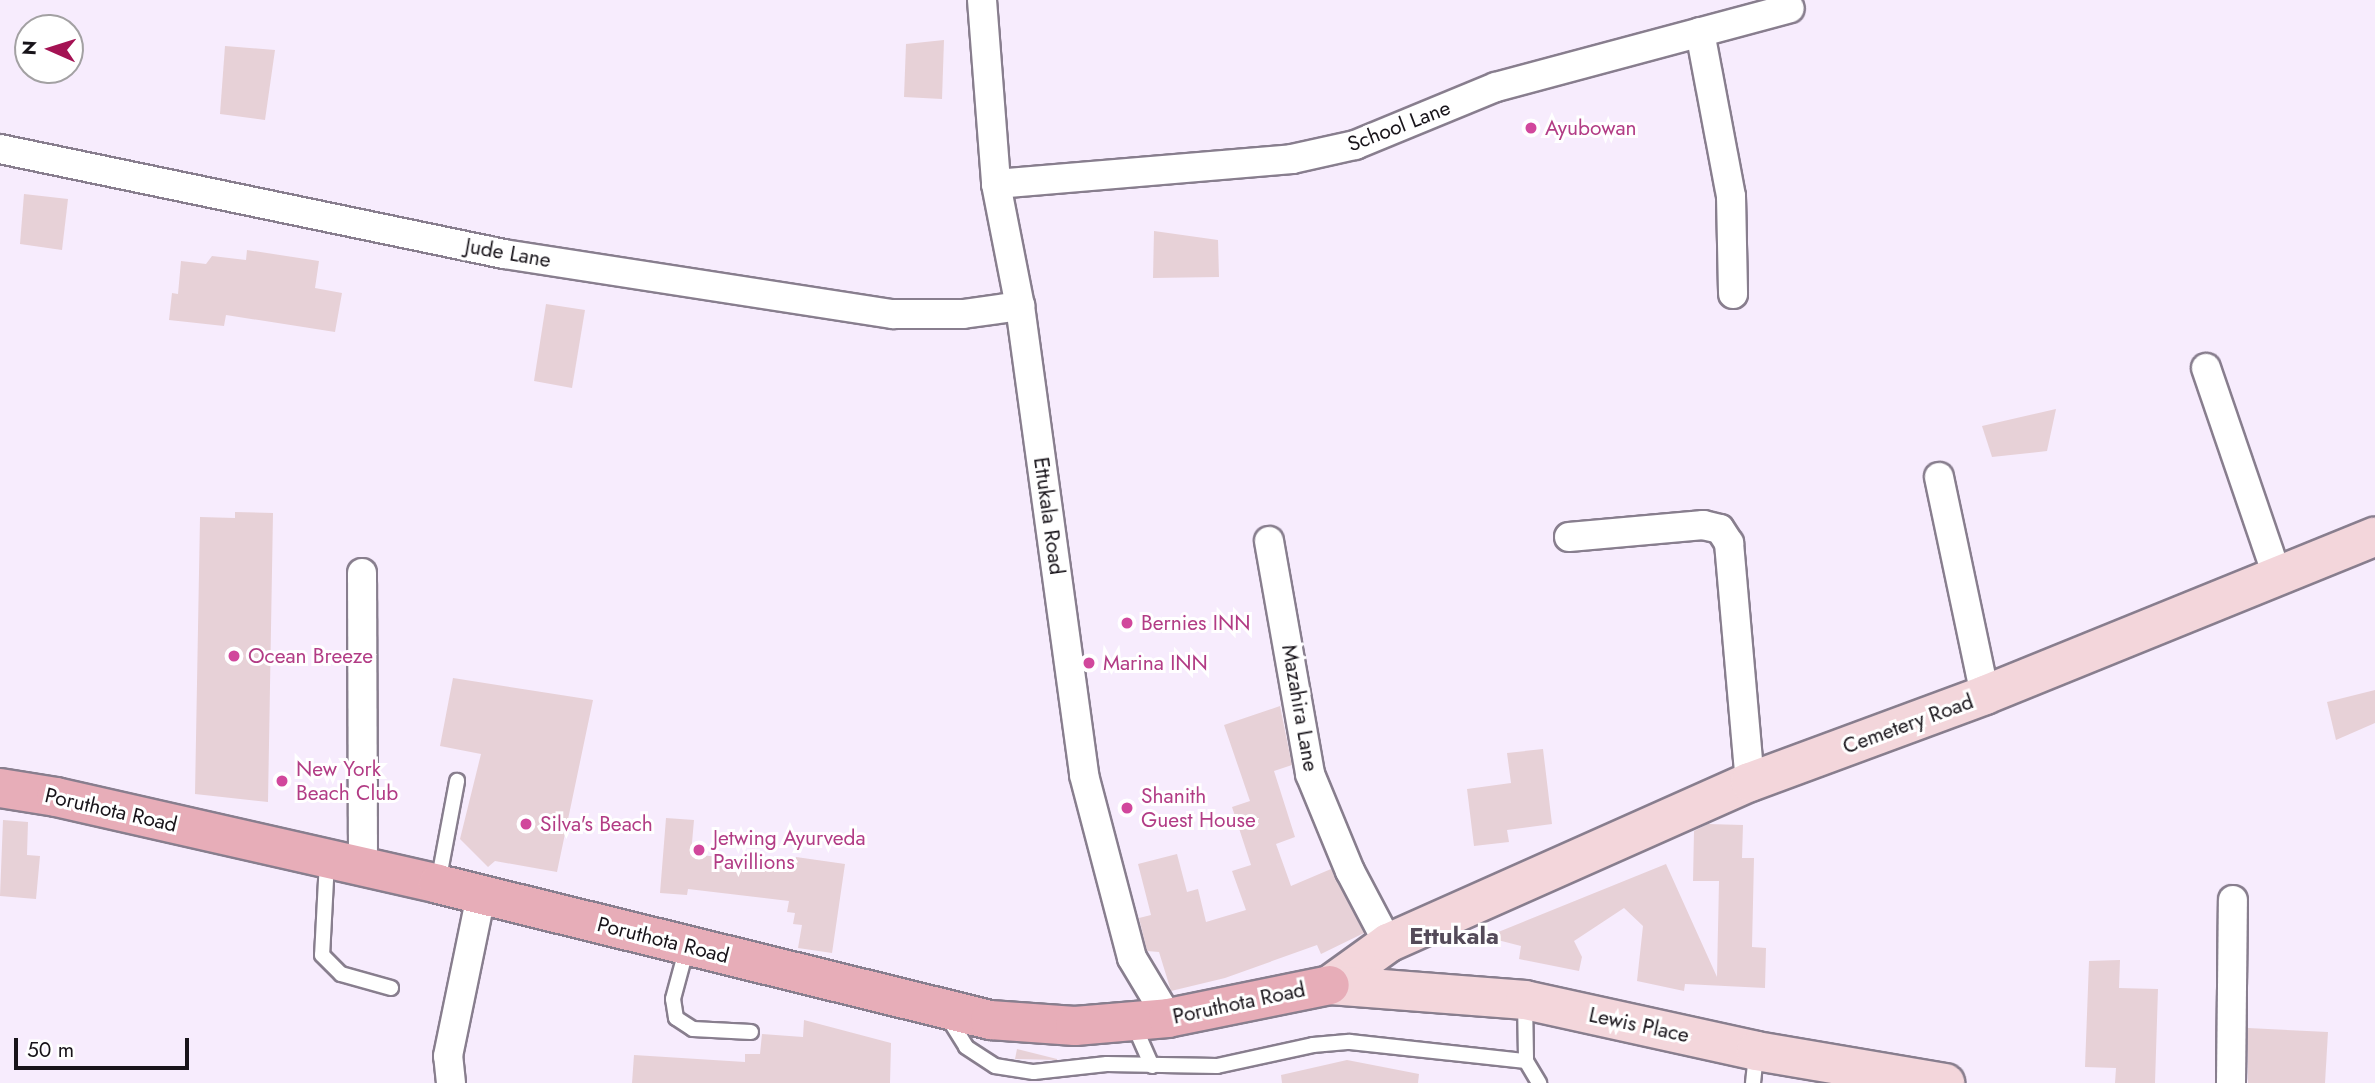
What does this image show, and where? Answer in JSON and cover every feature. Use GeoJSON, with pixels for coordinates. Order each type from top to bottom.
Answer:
{"type":"FeatureCollection","features":[{"type":"Feature","properties":{"kind":"main road","name":"Poruthota Road"},"geometry":{"type":"LineString","coordinates":[[0,788],[56,797],[438,884],[990,1020],[1074,1027],[1150,1020],[1330,985]]}},
{"type":"Feature","properties":{"kind":"street","name":"Ettukala Road"},"geometry":{"type":"LineString","coordinates":[[982,0],[996,184],[1020,306],[1084,775],[1150,1020]]}},
{"type":"Feature","properties":{"kind":"street","name":"School Lane"},"geometry":{"type":"LineString","coordinates":[[996,184],[1305,157],[1355,145],[1496,87],[1790,8]]}},
{"type":"Feature","properties":{"kind":"street"},"geometry":{"type":"LineString","coordinates":[[1700,32],[1731,196],[1733,294]]}},
{"type":"Feature","properties":{"kind":"street","name":"Jude Lane"},"geometry":{"type":"LineString","coordinates":[[0,149],[504,254],[893,314],[963,314],[1020,306]]}},
{"type":"Feature","properties":{"kind":"street"},"geometry":{"type":"LineString","coordinates":[[2206,368],[2278,578]]}},
{"type":"Feature","properties":{"kind":"street"},"geometry":{"type":"LineString","coordinates":[[1939,477],[1985,695]]}},
{"type":"Feature","properties":{"kind":"street"},"geometry":{"type":"LineString","coordinates":[[1569,537],[1703,524],[1720,529],[1729,543],[1750,782]]}},
{"type":"Feature","properties":{"kind":"street","name":"Cemetery Road"},"geometry":{"type":"LineString","coordinates":[[1330,985],[1388,943],[1750,782],[1985,695],[2375,537]]}},
{"type":"Feature","properties":{"kind":"street","name":"Mazahira Lane"},"geometry":{"type":"LineString","coordinates":[[1269,541],[1310,774],[1350,871],[1388,943]]}},
{"type":"Feature","properties":{"kind":"street"},"geometry":{"type":"LineString","coordinates":[[362,573],[363,868]]}},
{"type":"Feature","properties":{"kind":"street"},"geometry":{"type":"LineString","coordinates":[[452,1083],[448,1056],[481,895]]}},
{"type":"Feature","properties":{"kind":"street"},"geometry":{"type":"LineString","coordinates":[[2231,1083],[2233,900]]}},
{"type":"Feature","properties":{"kind":"street"},"geometry":{"type":"LineString","coordinates":[[1399,987],[1444,917]]}},
{"type":"Feature","properties":{"kind":"street","name":"Lewis Place"},"geometry":{"type":"LineString","coordinates":[[1330,985],[1399,987],[1525,1000],[1754,1067],[1945,1083]]}},
{"type":"Feature","properties":{"kind":"lane"},"geometry":{"type":"LineString","coordinates":[[438,884],[457,781]]}},
{"type":"Feature","properties":{"kind":"lane"},"geometry":{"type":"LineString","coordinates":[[327,860],[322,955],[341,974],[391,988]]}},
{"type":"Feature","properties":{"kind":"lane"},"geometry":{"type":"LineString","coordinates":[[688,946],[673,999],[676,1018],[693,1030],[751,1032]]}},
{"type":"Feature","properties":{"kind":"lane"},"geometry":{"type":"LineString","coordinates":[[1525,1000],[1526,1061],[1539,1083]]}},
{"type":"Feature","properties":{"kind":"lane"},"geometry":{"type":"LineString","coordinates":[[943,1009],[966,1047],[995,1066],[1034,1072],[1107,1063],[1217,1066],[1313,1045],[1350,1042],[1526,1061]]}},
{"type":"Feature","properties":{"kind":"lane"},"geometry":{"type":"LineString","coordinates":[[1150,1020],[1152,1066]]}},
{"type":"Feature","properties":{"kind":"building"},"geometry":{"type":"Polygon","coordinates":[[[944,40],[942,99],[904,97],[906,44],[944,40]]]}},
{"type":"Feature","properties":{"kind":"building"},"geometry":{"type":"Polygon","coordinates":[[[225,46],[275,50],[265,120],[220,114],[225,46]]]}},
{"type":"Feature","properties":{"kind":"building"},"geometry":{"type":"Polygon","coordinates":[[[24,194],[68,199],[62,250],[20,244],[24,194]]]}},
{"type":"Feature","properties":{"kind":"building"},"geometry":{"type":"Polygon","coordinates":[[[1154,231],[1218,240],[1219,277],[1153,278],[1154,231]]]}},
{"type":"Feature","properties":{"kind":"building"},"geometry":{"type":"Polygon","coordinates":[[[247,250],[319,261],[315,288],[342,293],[335,332],[226,315],[224,326],[169,320],[172,293],[178,294],[181,261],[206,264],[212,256],[246,260],[247,250]]]}},
{"type":"Feature","properties":{"kind":"building"},"geometry":{"type":"Polygon","coordinates":[[[546,304],[585,310],[572,388],[534,381],[546,304]]]}},
{"type":"Feature","properties":{"kind":"building"},"geometry":{"type":"Polygon","coordinates":[[[2056,409],[2047,451],[1992,457],[1982,426],[2056,409]]]}},
{"type":"Feature","properties":{"kind":"building","name":"Ocean Breeze"},"geometry":{"type":"Polygon","coordinates":[[[235,512],[273,513],[268,802],[195,794],[200,517],[235,518],[235,512]]]}},
{"type":"Feature","properties":{"kind":"building"},"geometry":{"type":"Polygon","coordinates":[[[453,678],[593,700],[557,872],[495,861],[488,867],[460,839],[481,754],[440,746],[453,678]]]}},
{"type":"Feature","properties":{"kind":"building"},"geometry":{"type":"Polygon","coordinates":[[[2375,690],[2375,723],[2336,740],[2327,702],[2375,690]]]}},
{"type":"Feature","properties":{"kind":"building"},"geometry":{"type":"Polygon","coordinates":[[[1280,706],[1292,765],[1274,771],[1295,837],[1276,844],[1291,886],[1331,869],[1364,933],[1321,954],[1317,945],[1225,978],[1171,991],[1159,952],[1147,951],[1139,918],[1151,915],[1138,864],[1177,854],[1187,892],[1198,889],[1206,922],[1246,910],[1232,871],[1251,865],[1232,807],[1250,801],[1224,725],[1280,706]]]}},
{"type":"Feature","properties":{"kind":"building"},"geometry":{"type":"Polygon","coordinates":[[[1543,749],[1552,824],[1507,830],[1509,842],[1474,846],[1467,789],[1511,783],[1507,753],[1543,749]]]}},
{"type":"Feature","properties":{"kind":"building"},"geometry":{"type":"Polygon","coordinates":[[[666,818],[694,820],[691,854],[795,865],[796,857],[845,864],[832,953],[798,948],[802,925],[793,924],[795,913],[787,912],[789,901],[688,889],[687,895],[660,893],[666,818]]]}},
{"type":"Feature","properties":{"kind":"building"},"geometry":{"type":"Polygon","coordinates":[[[3,820],[28,822],[27,855],[40,856],[36,899],[0,896],[3,820]]]}},
{"type":"Feature","properties":{"kind":"building"},"geometry":{"type":"Polygon","coordinates":[[[1708,824],[1743,825],[1742,858],[1754,858],[1752,947],[1766,948],[1765,988],[1685,984],[1684,991],[1637,981],[1643,926],[1624,908],[1574,941],[1582,957],[1579,971],[1519,959],[1521,946],[1486,937],[1666,864],[1717,977],[1719,881],[1693,881],[1694,831],[1708,824]]]}},
{"type":"Feature","properties":{"kind":"building"},"geometry":{"type":"Polygon","coordinates":[[[2120,960],[2119,988],[2158,989],[2155,1083],[2115,1083],[2116,1068],[2085,1067],[2089,961],[2120,960]]]}},
{"type":"Feature","properties":{"kind":"building"},"geometry":{"type":"Polygon","coordinates":[[[804,1020],[891,1043],[890,1083],[632,1083],[634,1055],[745,1062],[745,1054],[760,1054],[762,1034],[803,1037],[804,1020]]]}},
{"type":"Feature","properties":{"kind":"building"},"geometry":{"type":"Polygon","coordinates":[[[2248,1028],[2328,1032],[2325,1083],[2248,1083],[2248,1028]]]}},
{"type":"Feature","properties":{"kind":"building"},"geometry":{"type":"Polygon","coordinates":[[[1017,1049],[1057,1059],[1057,1060],[1015,1059],[1017,1049]]]}},
{"type":"Feature","properties":{"kind":"building"},"geometry":{"type":"Polygon","coordinates":[[[1347,1060],[1419,1074],[1418,1083],[1282,1083],[1281,1075],[1347,1060]]]}},
{"type":"Feature","properties":{"kind":"place","name":"Ayubowan"},"geometry":{"type":"Point","coordinates":[1531,128]}},
{"type":"Feature","properties":{"kind":"place","name":"Bernies INN"},"geometry":{"type":"Point","coordinates":[1127,623]}},
{"type":"Feature","properties":{"kind":"place","name":"Ocean Breeze"},"geometry":{"type":"Point","coordinates":[234,656]}},
{"type":"Feature","properties":{"kind":"place","name":"Marina INN"},"geometry":{"type":"Point","coordinates":[1089,663]}},
{"type":"Feature","properties":{"kind":"place","name":"New York Beach Club"},"geometry":{"type":"Point","coordinates":[282,781]}},
{"type":"Feature","properties":{"kind":"place","name":"Shanith Guest House"},"geometry":{"type":"Point","coordinates":[1127,808]}},
{"type":"Feature","properties":{"kind":"place","name":"Silva's Beach"},"geometry":{"type":"Point","coordinates":[526,824]}},
{"type":"Feature","properties":{"kind":"place","name":"Jetwing Ayurveda Pavillions"},"geometry":{"type":"Point","coordinates":[699,850]}},
{"type":"Feature","properties":{"kind":"district","name":"Ettukala"},"geometry":{"type":"Point","coordinates":[1454,936]}}]}
